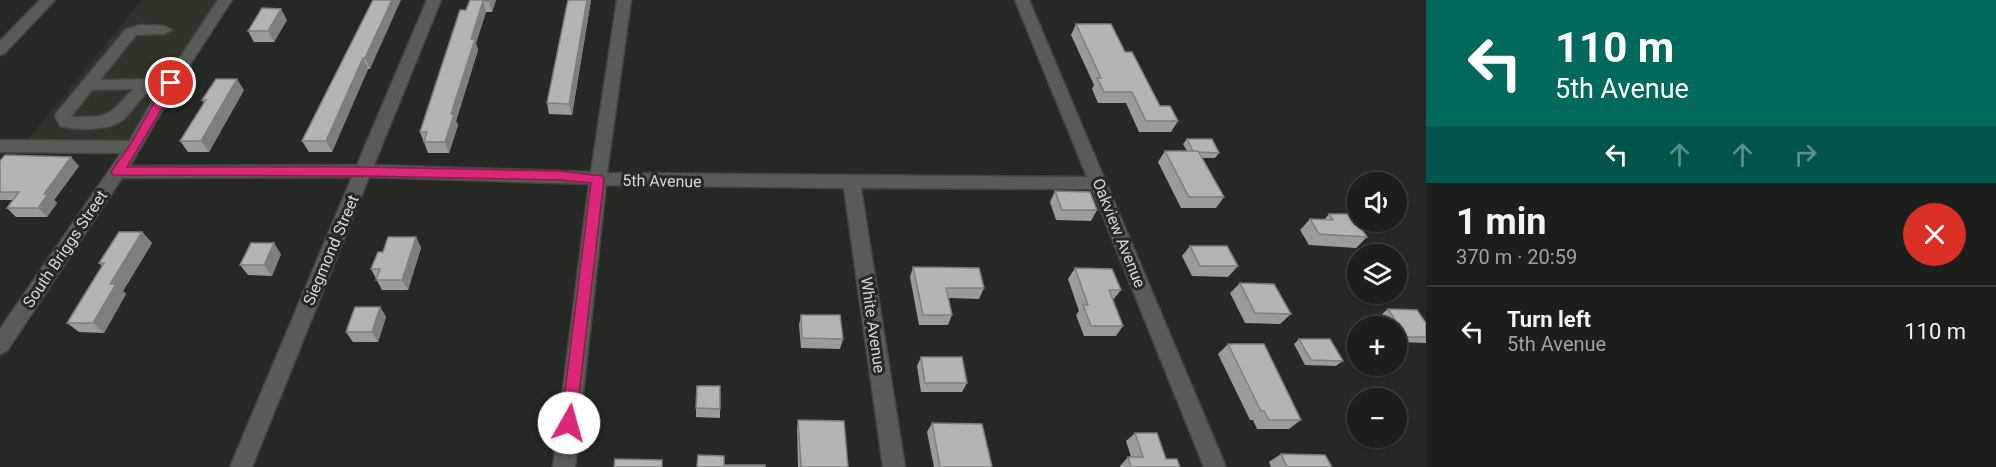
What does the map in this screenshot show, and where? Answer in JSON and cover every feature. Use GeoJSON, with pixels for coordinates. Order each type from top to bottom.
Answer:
{"type":"FeatureCollection","features":[{"type":"Feature","properties":{"kind":"street"},"geometry":{"type":"LineString","coordinates":[[0,50],[48,0]]}},
{"type":"Feature","properties":{"kind":"street","name":"South Briggs Street"},"geometry":{"type":"LineString","coordinates":[[0,345],[118,172],[171,83],[225,0]]}},
{"type":"Feature","properties":{"kind":"street","name":"Siegmond Street"},"geometry":{"type":"LineString","coordinates":[[241,467],[434,0]]}},
{"type":"Feature","properties":{"kind":"street"},"geometry":{"type":"LineString","coordinates":[[564,467],[598,179],[624,0]]}},
{"type":"Feature","properties":{"kind":"street","name":"Oakview Avenue"},"geometry":{"type":"LineString","coordinates":[[1022,0],[1215,467]]}},
{"type":"Feature","properties":{"kind":"street"},"geometry":{"type":"LineString","coordinates":[[145,85],[117,117],[104,122],[66,122],[63,116],[131,32],[140,29],[165,30]]}},
{"type":"Feature","properties":{"kind":"street"},"geometry":{"type":"LineString","coordinates":[[88,85],[171,83]]}},
{"type":"Feature","properties":{"kind":"street"},"geometry":{"type":"LineString","coordinates":[[61,146],[81,122]]}},
{"type":"Feature","properties":{"kind":"street"},"geometry":{"type":"LineString","coordinates":[[0,146],[134,147]]}},
{"type":"Feature","properties":{"kind":"street","name":"5th Avenue"},"geometry":{"type":"LineString","coordinates":[[118,172],[363,171],[598,179],[1098,183]]}},
{"type":"Feature","properties":{"kind":"street","name":"White Avenue"},"geometry":{"type":"LineString","coordinates":[[852,182],[894,467]]}},
{"type":"Feature","properties":{"kind":"shaded area"},"geometry":{"type":"Polygon","coordinates":[[[142,0],[232,0],[177,82],[141,147],[20,149],[142,0]]]}},
{"type":"Feature","properties":{"kind":"building"},"geometry":{"type":"Polygon","coordinates":[[[373,0],[392,0],[326,141],[302,141],[373,0]]]}},
{"type":"Feature","properties":{"kind":"building"},"geometry":{"type":"Polygon","coordinates":[[[470,0],[489,1],[483,1],[471,39],[475,39],[451,114],[454,114],[445,142],[424,142],[427,132],[420,132],[460,10],[466,10],[470,0]]]}},
{"type":"Feature","properties":{"kind":"building"},"geometry":{"type":"Polygon","coordinates":[[[568,0],[587,0],[569,104],[547,103],[568,0]]]}},
{"type":"Feature","properties":{"kind":"building"},"geometry":{"type":"Polygon","coordinates":[[[262,8],[281,9],[268,31],[248,31],[262,8]]]}},
{"type":"Feature","properties":{"kind":"building"},"geometry":{"type":"Polygon","coordinates":[[[1076,24],[1111,24],[1125,52],[1132,52],[1160,106],[1170,106],[1178,121],[1146,121],[1132,92],[1104,92],[1097,78],[1101,78],[1076,24]]]}},
{"type":"Feature","properties":{"kind":"building"},"geometry":{"type":"Polygon","coordinates":[[[216,79],[237,79],[201,141],[180,141],[206,100],[202,100],[216,79]]]}},
{"type":"Feature","properties":{"kind":"building"},"geometry":{"type":"Polygon","coordinates":[[[1187,139],[1212,139],[1219,153],[1193,151],[1187,139]]]}},
{"type":"Feature","properties":{"kind":"building"},"geometry":{"type":"Polygon","coordinates":[[[1165,151],[1198,151],[1224,197],[1189,197],[1165,151]]]}},
{"type":"Feature","properties":{"kind":"building"},"geometry":{"type":"Polygon","coordinates":[[[5,155],[71,157],[44,194],[48,194],[38,208],[7,208],[19,192],[0,192],[0,161],[5,155]]]}},
{"type":"Feature","properties":{"kind":"building"},"geometry":{"type":"Polygon","coordinates":[[[1055,191],[1090,192],[1097,210],[1062,210],[1055,191]]]}},
{"type":"Feature","properties":{"kind":"building"},"geometry":{"type":"Polygon","coordinates":[[[1329,214],[1347,214],[1347,232],[1364,232],[1367,237],[1319,234],[1310,219],[1333,220],[1329,214]]]}},
{"type":"Feature","properties":{"kind":"building"},"geometry":{"type":"Polygon","coordinates":[[[119,232],[142,232],[110,284],[116,284],[93,323],[67,323],[104,263],[99,263],[119,232]]]}},
{"type":"Feature","properties":{"kind":"building"},"geometry":{"type":"Polygon","coordinates":[[[388,237],[416,237],[402,280],[376,280],[380,269],[371,269],[378,252],[383,252],[388,237]]]}},
{"type":"Feature","properties":{"kind":"building"},"geometry":{"type":"Polygon","coordinates":[[[251,243],[274,243],[264,265],[240,265],[251,243]]]}},
{"type":"Feature","properties":{"kind":"building"},"geometry":{"type":"Polygon","coordinates":[[[1190,246],[1227,246],[1238,266],[1200,266],[1190,246]]]}},
{"type":"Feature","properties":{"kind":"building"},"geometry":{"type":"Polygon","coordinates":[[[913,267],[979,268],[984,288],[946,288],[952,315],[923,315],[913,267]]]}},
{"type":"Feature","properties":{"kind":"building"},"geometry":{"type":"Polygon","coordinates":[[[1075,268],[1112,269],[1121,290],[1109,290],[1123,326],[1091,326],[1083,305],[1088,305],[1075,268]]]}},
{"type":"Feature","properties":{"kind":"building"},"geometry":{"type":"Polygon","coordinates":[[[1240,283],[1274,284],[1291,314],[1255,313],[1240,283]]]}},
{"type":"Feature","properties":{"kind":"building"},"geometry":{"type":"Polygon","coordinates":[[[355,307],[380,307],[372,332],[346,332],[355,307]]]}},
{"type":"Feature","properties":{"kind":"building"},"geometry":{"type":"Polygon","coordinates":[[[1388,309],[1417,310],[1426,323],[1426,337],[1407,337],[1407,316],[1392,316],[1388,309]]]}},
{"type":"Feature","properties":{"kind":"building"},"geometry":{"type":"Polygon","coordinates":[[[801,315],[840,315],[843,339],[802,338],[801,315]]]}},
{"type":"Feature","properties":{"kind":"building"},"geometry":{"type":"Polygon","coordinates":[[[1299,339],[1330,339],[1343,361],[1311,360],[1299,339]]]}},
{"type":"Feature","properties":{"kind":"building"},"geometry":{"type":"Polygon","coordinates":[[[1228,344],[1264,344],[1301,420],[1269,420],[1264,411],[1261,411],[1228,344]]]}},
{"type":"Feature","properties":{"kind":"building"},"geometry":{"type":"Polygon","coordinates":[[[921,357],[962,357],[967,383],[925,383],[921,357]]]}},
{"type":"Feature","properties":{"kind":"building"},"geometry":{"type":"Polygon","coordinates":[[[697,386],[720,386],[720,409],[696,408],[697,386]]]}},
{"type":"Feature","properties":{"kind":"building"},"geometry":{"type":"Polygon","coordinates":[[[798,420],[844,421],[848,467],[801,467],[798,420]]]}},
{"type":"Feature","properties":{"kind":"building"},"geometry":{"type":"Polygon","coordinates":[[[932,423],[982,424],[992,467],[940,467],[932,423]]]}},
{"type":"Feature","properties":{"kind":"building"},"geometry":{"type":"Polygon","coordinates":[[[1135,433],[1157,433],[1166,459],[1177,459],[1180,467],[1131,467],[1128,457],[1143,457],[1135,433]]]}},
{"type":"Feature","properties":{"kind":"building"},"geometry":{"type":"Polygon","coordinates":[[[1281,454],[1325,455],[1332,467],[1287,467],[1281,454]]]}},
{"type":"Feature","properties":{"kind":"building"},"geometry":{"type":"Polygon","coordinates":[[[698,455],[724,456],[724,465],[765,465],[765,467],[697,467],[698,455]]]}},
{"type":"Feature","properties":{"kind":"building"},"geometry":{"type":"Polygon","coordinates":[[[615,459],[662,460],[662,467],[614,467],[615,459]]]}},
{"type":"Feature","properties":{"kind":"route"},"geometry":{"type":"LineString","coordinates":[[171,83],[118,172],[363,171],[598,179],[569,423]]}}]}
